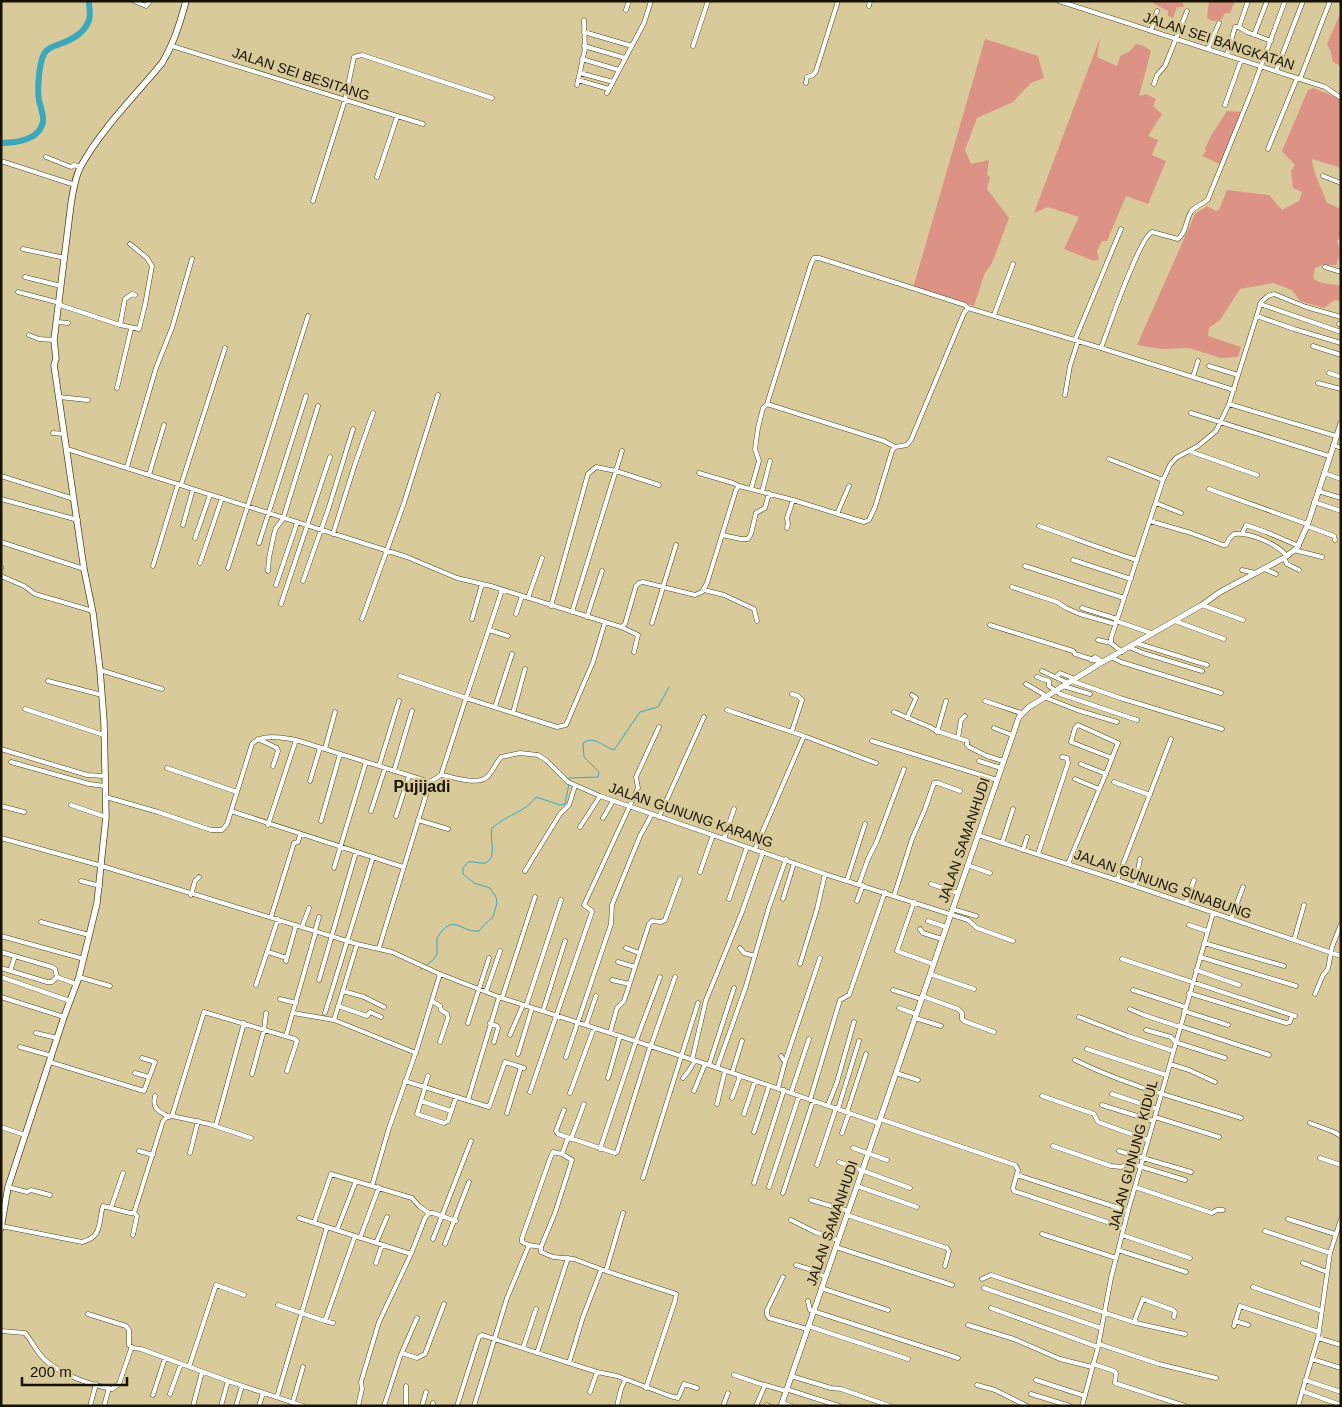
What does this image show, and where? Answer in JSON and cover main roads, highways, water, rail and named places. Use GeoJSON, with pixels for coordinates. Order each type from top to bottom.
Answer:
{"type":"FeatureCollection","features":[{"type":"Feature","properties":{"kind":"main road"},"geometry":{"type":"LineString","coordinates":[[1,1227],[2,1205],[84,959],[100,886],[106,818],[100,670],[93,611],[84,569],[54,365],[56,359],[54,340],[58,322],[75,184],[80,167],[113,122],[162,63],[172,46],[186,1]]}},
{"type":"Feature","properties":{"kind":"waterway"},"geometry":{"type":"LineString","coordinates":[[1,143],[32,137],[41,128],[43,119],[38,90],[42,58],[45,52],[53,46],[73,38],[84,29],[90,18],[89,1]]}},
{"type":"Feature","properties":{"kind":"waterway"},"geometry":{"type":"LineString","coordinates":[[569,780],[569,778],[598,777],[599,772],[584,757],[583,743],[591,740],[614,750],[640,712],[658,707],[669,687]]}},
{"type":"Feature","properties":{"kind":"waterway"},"geometry":{"type":"LineString","coordinates":[[420,970],[433,960],[437,954],[437,938],[448,926],[453,924],[472,931],[479,931],[493,917],[497,903],[496,897],[490,888],[474,883],[463,874],[463,868],[468,862],[485,863],[489,861],[492,853],[492,828],[527,806],[536,797],[560,805],[565,804],[569,784]]}},
{"type":"Feature","properties":{"kind":"district","name":"Pujijadi"},"geometry":{"type":"Point","coordinates":[422,786]}}]}
